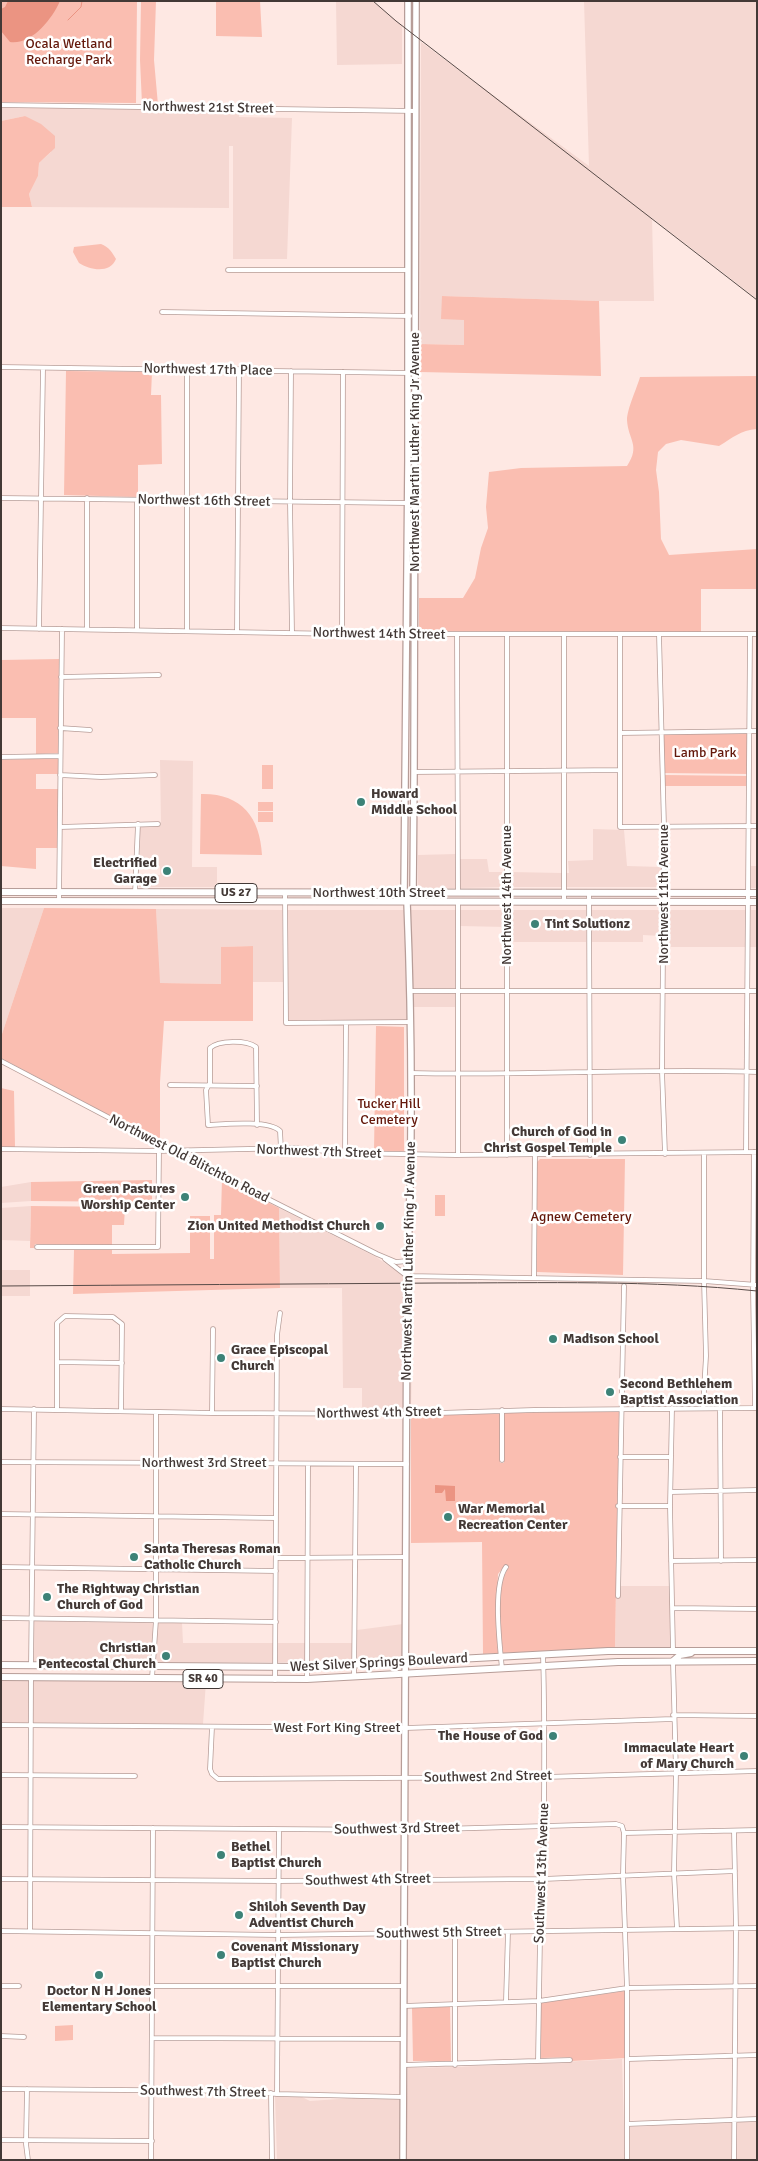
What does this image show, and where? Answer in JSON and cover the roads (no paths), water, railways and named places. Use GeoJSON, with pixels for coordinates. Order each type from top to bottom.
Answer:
{"type":"FeatureCollection","features":[{"type":"Feature","properties":{"kind":"main road","name":"Northwest Martin Luther King Jr Avenue"},"geometry":{"type":"LineString","coordinates":[[403,2160],[407,1276],[411,1155],[411,991],[407,902],[404,893],[408,1]]}},
{"type":"Feature","properties":{"kind":"main road","name":"Northwest Martin Luther King Jr Avenue"},"geometry":{"type":"LineString","coordinates":[[413,893],[416,1]]}},
{"type":"Feature","properties":{"kind":"main road"},"geometry":{"type":"LineString","coordinates":[[407,190],[415,189]]}},
{"type":"Feature","properties":{"kind":"main road","name":"Northwest 10th Street"},"geometry":{"type":"LineString","coordinates":[[1,892],[757,893]]}},
{"type":"Feature","properties":{"kind":"main road"},"geometry":{"type":"LineString","coordinates":[[160,893],[160,902]]}},
{"type":"Feature","properties":{"kind":"main road"},"geometry":{"type":"LineString","coordinates":[[407,902],[413,893]]}},
{"type":"Feature","properties":{"kind":"main road","name":"Northwest 10th Street"},"geometry":{"type":"LineString","coordinates":[[1,901],[757,902]]}},
{"type":"Feature","properties":{"kind":"main road"},"geometry":{"type":"LineString","coordinates":[[618,1662],[625,1659],[662,1658],[673,1650]]}},
{"type":"Feature","properties":{"kind":"main road","name":"West Silver Springs Boulevard"},"geometry":{"type":"LineString","coordinates":[[1,1665],[275,1668],[608,1651],[757,1651]]}},
{"type":"Feature","properties":{"kind":"main road"},"geometry":{"type":"LineString","coordinates":[[673,1661],[685,1654],[716,1654],[732,1651]]}},
{"type":"Feature","properties":{"kind":"main road","name":"West Silver Springs Boulevard"},"geometry":{"type":"LineString","coordinates":[[1,1677],[274,1680],[618,1662],[757,1661]]}},
{"type":"Feature","properties":{"kind":"main road"},"geometry":{"type":"LineString","coordinates":[[17,1677],[25,1673],[31,1665]]}},
{"type":"Feature","properties":{"kind":"main road"},"geometry":{"type":"LineString","coordinates":[[31,1677],[44,1666]]}},
{"type":"Feature","properties":{"kind":"street","name":"Northwest 21st Street"},"geometry":{"type":"LineString","coordinates":[[1,105],[415,111]]}},
{"type":"Feature","properties":{"kind":"street"},"geometry":{"type":"LineString","coordinates":[[228,270],[407,270]]}},
{"type":"Feature","properties":{"kind":"street"},"geometry":{"type":"LineString","coordinates":[[162,312],[415,316]]}},
{"type":"Feature","properties":{"kind":"street","name":"Northwest 17th Place"},"geometry":{"type":"LineString","coordinates":[[1,367],[415,373]]}},
{"type":"Feature","properties":{"kind":"street"},"geometry":{"type":"LineString","coordinates":[[38,629],[43,368]]}},
{"type":"Feature","properties":{"kind":"street"},"geometry":{"type":"LineString","coordinates":[[187,369],[187,631]]}},
{"type":"Feature","properties":{"kind":"street"},"geometry":{"type":"LineString","coordinates":[[237,632],[239,370]]}},
{"type":"Feature","properties":{"kind":"street"},"geometry":{"type":"LineString","coordinates":[[291,371],[292,633]]}},
{"type":"Feature","properties":{"kind":"street"},"geometry":{"type":"LineString","coordinates":[[342,634],[343,372]]}},
{"type":"Feature","properties":{"kind":"street","name":"Northwest 16th Street"},"geometry":{"type":"LineString","coordinates":[[1,498],[407,503]]}},
{"type":"Feature","properties":{"kind":"street"},"geometry":{"type":"LineString","coordinates":[[86,498],[87,629]]}},
{"type":"Feature","properties":{"kind":"street"},"geometry":{"type":"LineString","coordinates":[[137,500],[137,630]]}},
{"type":"Feature","properties":{"kind":"street","name":"Northwest 14th Street"},"geometry":{"type":"LineString","coordinates":[[1,628],[342,634],[757,634]]}},
{"type":"Feature","properties":{"kind":"street"},"geometry":{"type":"LineString","coordinates":[[58,901],[62,629]]}},
{"type":"Feature","properties":{"kind":"street"},"geometry":{"type":"LineString","coordinates":[[457,634],[458,893]]}},
{"type":"Feature","properties":{"kind":"street","name":"Northwest 14th Avenue"},"geometry":{"type":"LineString","coordinates":[[507,634],[507,1155]]}},
{"type":"Feature","properties":{"kind":"street"},"geometry":{"type":"LineString","coordinates":[[564,634],[564,902]]}},
{"type":"Feature","properties":{"kind":"street"},"geometry":{"type":"LineString","coordinates":[[620,634],[620,827],[757,826]]}},
{"type":"Feature","properties":{"kind":"street","name":"Northwest 11th Avenue"},"geometry":{"type":"LineString","coordinates":[[659,634],[664,827],[662,1071],[665,1154]]}},
{"type":"Feature","properties":{"kind":"street"},"geometry":{"type":"LineString","coordinates":[[746,1152],[750,634]]}},
{"type":"Feature","properties":{"kind":"street"},"geometry":{"type":"LineString","coordinates":[[62,677],[160,675]]}},
{"type":"Feature","properties":{"kind":"street"},"geometry":{"type":"LineString","coordinates":[[60,728],[90,730]]}},
{"type":"Feature","properties":{"kind":"street"},"geometry":{"type":"LineString","coordinates":[[620,733],[757,731]]}},
{"type":"Feature","properties":{"kind":"street"},"geometry":{"type":"LineString","coordinates":[[1,757],[60,756]]}},
{"type":"Feature","properties":{"kind":"street"},"geometry":{"type":"LineString","coordinates":[[414,772],[457,770],[620,770]]}},
{"type":"Feature","properties":{"kind":"street"},"geometry":{"type":"LineString","coordinates":[[60,776],[155,775]]}},
{"type":"Feature","properties":{"kind":"street"},"geometry":{"type":"LineString","coordinates":[[135,893],[138,824]]}},
{"type":"Feature","properties":{"kind":"street"},"geometry":{"type":"LineString","coordinates":[[60,828],[158,824]]}},
{"type":"Feature","properties":{"kind":"street"},"geometry":{"type":"LineString","coordinates":[[285,893],[286,1023],[411,1022]]}},
{"type":"Feature","properties":{"kind":"street"},"geometry":{"type":"LineString","coordinates":[[589,893],[590,1155]]}},
{"type":"Feature","properties":{"kind":"street"},"geometry":{"type":"LineString","coordinates":[[458,902],[458,1155]]}},
{"type":"Feature","properties":{"kind":"street"},"geometry":{"type":"LineString","coordinates":[[411,991],[757,991]]}},
{"type":"Feature","properties":{"kind":"street"},"geometry":{"type":"LineString","coordinates":[[345,1153],[346,1023]]}},
{"type":"Feature","properties":{"kind":"street"},"geometry":{"type":"LineString","coordinates":[[257,1124],[256,1047],[250,1043],[218,1043],[210,1048],[209,1086],[206,1090],[208,1124],[257,1124],[278,1128],[280,1131],[281,1148]]}},
{"type":"Feature","properties":{"kind":"street","name":"Northwest Old Blitchton Road"},"geometry":{"type":"LineString","coordinates":[[1,1060],[161,1145],[377,1254],[396,1262],[408,1261]]}},
{"type":"Feature","properties":{"kind":"street"},"geometry":{"type":"LineString","coordinates":[[411,1073],[507,1074],[589,1070],[757,1072]]}},
{"type":"Feature","properties":{"kind":"street"},"geometry":{"type":"LineString","coordinates":[[170,1085],[257,1086]]}},
{"type":"Feature","properties":{"kind":"street"},"geometry":{"type":"LineString","coordinates":[[37,1247],[158,1247],[157,1151],[161,1145]]}},
{"type":"Feature","properties":{"kind":"street","name":"Northwest 7th Street"},"geometry":{"type":"LineString","coordinates":[[1,1149],[175,1151],[281,1148],[345,1153],[411,1155],[590,1155],[755,1152]]}},
{"type":"Feature","properties":{"kind":"street"},"geometry":{"type":"LineString","coordinates":[[755,1152],[756,1408]]}},
{"type":"Feature","properties":{"kind":"street"},"geometry":{"type":"LineString","coordinates":[[703,1408],[706,1356],[704,1153]]}},
{"type":"Feature","properties":{"kind":"street"},"geometry":{"type":"LineString","coordinates":[[534,1278],[535,1155]]}},
{"type":"Feature","properties":{"kind":"street","name":"Northwest Old Blitchton Road"},"geometry":{"type":"LineString","coordinates":[[377,1254],[407,1276]]}},
{"type":"Feature","properties":{"kind":"street"},"geometry":{"type":"LineString","coordinates":[[407,1276],[704,1281],[755,1284]]}},
{"type":"Feature","properties":{"kind":"street"},"geometry":{"type":"LineString","coordinates":[[618,1596],[618,1506],[621,1412],[623,1408],[624,1286]]}},
{"type":"Feature","properties":{"kind":"street"},"geometry":{"type":"LineString","coordinates":[[274,1680],[277,1335],[280,1313]]}},
{"type":"Feature","properties":{"kind":"street"},"geometry":{"type":"LineString","coordinates":[[57,1410],[57,1323],[65,1316],[113,1317],[122,1324],[121,1411]]}},
{"type":"Feature","properties":{"kind":"street"},"geometry":{"type":"LineString","coordinates":[[212,1413],[213,1329]]}},
{"type":"Feature","properties":{"kind":"street"},"geometry":{"type":"LineString","coordinates":[[56,1362],[122,1363]]}},
{"type":"Feature","properties":{"kind":"street"},"geometry":{"type":"LineString","coordinates":[[672,1408],[670,1506],[673,1650]]}},
{"type":"Feature","properties":{"kind":"street"},"geometry":{"type":"LineString","coordinates":[[720,1408],[721,1561]]}},
{"type":"Feature","properties":{"kind":"street","name":"Northwest 4th Street"},"geometry":{"type":"LineString","coordinates":[[1,1409],[407,1414],[502,1410],[756,1408]]}},
{"type":"Feature","properties":{"kind":"street"},"geometry":{"type":"LineString","coordinates":[[31,1665],[34,1409]]}},
{"type":"Feature","properties":{"kind":"street"},"geometry":{"type":"LineString","coordinates":[[502,1410],[502,1460]]}},
{"type":"Feature","properties":{"kind":"street"},"geometry":{"type":"LineString","coordinates":[[152,1678],[156,1620],[156,1412]]}},
{"type":"Feature","properties":{"kind":"street"},"geometry":{"type":"LineString","coordinates":[[620,1457],[671,1457]]}},
{"type":"Feature","properties":{"kind":"street","name":"Northwest 3rd Street"},"geometry":{"type":"LineString","coordinates":[[1,1462],[407,1464]]}},
{"type":"Feature","properties":{"kind":"street"},"geometry":{"type":"LineString","coordinates":[[307,1679],[308,1464]]}},
{"type":"Feature","properties":{"kind":"street"},"geometry":{"type":"LineString","coordinates":[[354,1677],[356,1464]]}},
{"type":"Feature","properties":{"kind":"street"},"geometry":{"type":"LineString","coordinates":[[671,1492],[757,1490]]}},
{"type":"Feature","properties":{"kind":"street"},"geometry":{"type":"LineString","coordinates":[[618,1506],[670,1506]]}},
{"type":"Feature","properties":{"kind":"street"},"geometry":{"type":"LineString","coordinates":[[1,1514],[276,1518]]}},
{"type":"Feature","properties":{"kind":"street"},"geometry":{"type":"LineString","coordinates":[[276,1558],[406,1556]]}},
{"type":"Feature","properties":{"kind":"street"},"geometry":{"type":"LineString","coordinates":[[671,1561],[757,1560]]}},
{"type":"Feature","properties":{"kind":"street"},"geometry":{"type":"LineString","coordinates":[[1,1567],[276,1571]]}},
{"type":"Feature","properties":{"kind":"street"},"geometry":{"type":"LineString","coordinates":[[502,1669],[498,1622],[501,1574],[506,1567]]}},
{"type":"Feature","properties":{"kind":"street"},"geometry":{"type":"LineString","coordinates":[[673,1608],[757,1609]]}},
{"type":"Feature","properties":{"kind":"street"},"geometry":{"type":"LineString","coordinates":[[1,1618],[276,1622]]}},
{"type":"Feature","properties":{"kind":"street","name":"Southwest 13th Avenue"},"geometry":{"type":"LineString","coordinates":[[538,2061],[545,1827],[546,1724],[543,1655]]}},
{"type":"Feature","properties":{"kind":"street"},"geometry":{"type":"LineString","coordinates":[[673,1661],[673,1717],[676,1772],[674,1873],[677,1929]]}},
{"type":"Feature","properties":{"kind":"street"},"geometry":{"type":"LineString","coordinates":[[30,1931],[31,1677]]}},
{"type":"Feature","properties":{"kind":"street","name":"West Fort King Street"},"geometry":{"type":"LineString","coordinates":[[1,1725],[406,1728],[546,1724],[673,1717],[757,1716]]}},
{"type":"Feature","properties":{"kind":"street","name":"Southwest 2nd Street"},"geometry":{"type":"LineString","coordinates":[[212,1727],[210,1769],[212,1774],[218,1779],[544,1777],[757,1771]]}},
{"type":"Feature","properties":{"kind":"street"},"geometry":{"type":"LineString","coordinates":[[1,1775],[135,1776]]}},
{"type":"Feature","properties":{"kind":"street","name":"Southwest 3rd Street"},"geometry":{"type":"LineString","coordinates":[[1,1827],[405,1830],[616,1824],[622,1826],[624,1833],[757,1830]]}},
{"type":"Feature","properties":{"kind":"street"},"geometry":{"type":"LineString","coordinates":[[151,2160],[153,1828]]}},
{"type":"Feature","properties":{"kind":"street"},"geometry":{"type":"LineString","coordinates":[[277,2094],[279,1830]]}},
{"type":"Feature","properties":{"kind":"street"},"geometry":{"type":"LineString","coordinates":[[734,1831],[736,1928],[734,2160]]}},
{"type":"Feature","properties":{"kind":"street"},"geometry":{"type":"LineString","coordinates":[[624,1833],[623,1875],[628,2059],[627,2160]]}},
{"type":"Feature","properties":{"kind":"street","name":"Southwest 4th Street"},"geometry":{"type":"LineString","coordinates":[[1,1879],[278,1881],[543,1879],[735,1871]]}},
{"type":"Feature","properties":{"kind":"street","name":"Southwest 5th Street"},"geometry":{"type":"LineString","coordinates":[[1,1931],[278,1935],[757,1928]]}},
{"type":"Feature","properties":{"kind":"street"},"geometry":{"type":"LineString","coordinates":[[455,2065],[456,1932]]}},
{"type":"Feature","properties":{"kind":"street"},"geometry":{"type":"LineString","coordinates":[[506,2001],[508,1932]]}},
{"type":"Feature","properties":{"kind":"street"},"geometry":{"type":"LineString","coordinates":[[1,1986],[19,1986]]}},
{"type":"Feature","properties":{"kind":"street"},"geometry":{"type":"LineString","coordinates":[[152,1986],[277,1988],[404,1986]]}},
{"type":"Feature","properties":{"kind":"street"},"geometry":{"type":"LineString","coordinates":[[404,2006],[539,2001],[627,1988],[757,1986]]}},
{"type":"Feature","properties":{"kind":"street"},"geometry":{"type":"LineString","coordinates":[[1,2036],[24,2037]]}},
{"type":"Feature","properties":{"kind":"street"},"geometry":{"type":"LineString","coordinates":[[153,2038],[404,2040]]}},
{"type":"Feature","properties":{"kind":"street"},"geometry":{"type":"LineString","coordinates":[[628,2059],[757,2055]]}},
{"type":"Feature","properties":{"kind":"street"},"geometry":{"type":"LineString","coordinates":[[404,2065],[455,2065],[570,2060]]}},
{"type":"Feature","properties":{"kind":"street","name":"Southwest 7th Street"},"geometry":{"type":"LineString","coordinates":[[1,2089],[245,2091],[277,2094],[404,2097]]}},
{"type":"Feature","properties":{"kind":"street"},"geometry":{"type":"LineString","coordinates":[[27,2089],[28,2160]]}},
{"type":"Feature","properties":{"kind":"street"},"geometry":{"type":"LineString","coordinates":[[271,2093],[272,2160]]}},
{"type":"Feature","properties":{"kind":"street"},"geometry":{"type":"LineString","coordinates":[[627,2124],[757,2120]]}},
{"type":"Feature","properties":{"kind":"street"},"geometry":{"type":"LineString","coordinates":[[1,2140],[152,2141]]}},
{"type":"Feature","properties":{"kind":"waterway"},"geometry":{"type":"LineString","coordinates":[[68,20],[81,7],[82,1]]}},
{"type":"Feature","properties":{"kind":"railway"},"geometry":{"type":"LineString","coordinates":[[373,1],[396,21],[757,300]]}},
{"type":"Feature","properties":{"kind":"railway"},"geometry":{"type":"LineString","coordinates":[[1,1286],[597,1283],[677,1285],[757,1291]]}},
{"type":"Feature","properties":{"kind":"place","name":"Howard Middle School"},"geometry":{"type":"Point","coordinates":[361,802]}},
{"type":"Feature","properties":{"kind":"place","name":"Electrified Garage"},"geometry":{"type":"Point","coordinates":[167,871]}},
{"type":"Feature","properties":{"kind":"place","name":"Tint Solutionz"},"geometry":{"type":"Point","coordinates":[535,924]}},
{"type":"Feature","properties":{"kind":"place","name":"Church of God in Christ Gospel Temple"},"geometry":{"type":"Point","coordinates":[622,1140]}},
{"type":"Feature","properties":{"kind":"place","name":"Green Pastures Worship Center"},"geometry":{"type":"Point","coordinates":[185,1197]}},
{"type":"Feature","properties":{"kind":"place","name":"Zion United Methodist Church"},"geometry":{"type":"Point","coordinates":[380,1226]}},
{"type":"Feature","properties":{"kind":"place","name":"Madison School"},"geometry":{"type":"Point","coordinates":[553,1339]}},
{"type":"Feature","properties":{"kind":"place","name":"Grace Episcopal Church"},"geometry":{"type":"Point","coordinates":[221,1358]}},
{"type":"Feature","properties":{"kind":"place","name":"Second Bethlehem Baptist Association"},"geometry":{"type":"Point","coordinates":[610,1392]}},
{"type":"Feature","properties":{"kind":"place","name":"War Memorial Recreation Center"},"geometry":{"type":"Point","coordinates":[448,1517]}},
{"type":"Feature","properties":{"kind":"place","name":"Santa Theresas Roman Catholic Church"},"geometry":{"type":"Point","coordinates":[134,1557]}},
{"type":"Feature","properties":{"kind":"place","name":"The Rightway Christian Church of God"},"geometry":{"type":"Point","coordinates":[47,1597]}},
{"type":"Feature","properties":{"kind":"place","name":"Christian Pentecostal Church"},"geometry":{"type":"Point","coordinates":[166,1656]}},
{"type":"Feature","properties":{"kind":"place","name":"The House of God"},"geometry":{"type":"Point","coordinates":[553,1736]}},
{"type":"Feature","properties":{"kind":"place","name":"Immaculate Heart of Mary Church"},"geometry":{"type":"Point","coordinates":[744,1756]}},
{"type":"Feature","properties":{"kind":"place","name":"Bethel Baptist Church"},"geometry":{"type":"Point","coordinates":[221,1855]}},
{"type":"Feature","properties":{"kind":"place","name":"Shiloh Seventh Day Adventist Church"},"geometry":{"type":"Point","coordinates":[239,1915]}},
{"type":"Feature","properties":{"kind":"place","name":"Covenant Missionary Baptist Church"},"geometry":{"type":"Point","coordinates":[221,1955]}},
{"type":"Feature","properties":{"kind":"place","name":"Doctor N H Jones Elementary School"},"geometry":{"type":"Point","coordinates":[99,1975]}},
{"type":"Feature","properties":{"kind":"park label","name":"Ocala Wetland Recharge Park"},"geometry":{"type":"Point","coordinates":[69,52]}},
{"type":"Feature","properties":{"kind":"park label","name":"Lamb Park"},"geometry":{"type":"Point","coordinates":[705,753]}},
{"type":"Feature","properties":{"kind":"park label","name":"Tucker Hill Cemetery"},"geometry":{"type":"Point","coordinates":[389,1112]}},
{"type":"Feature","properties":{"kind":"park label","name":"Agnew Cemetery"},"geometry":{"type":"Point","coordinates":[581,1217]}}]}
